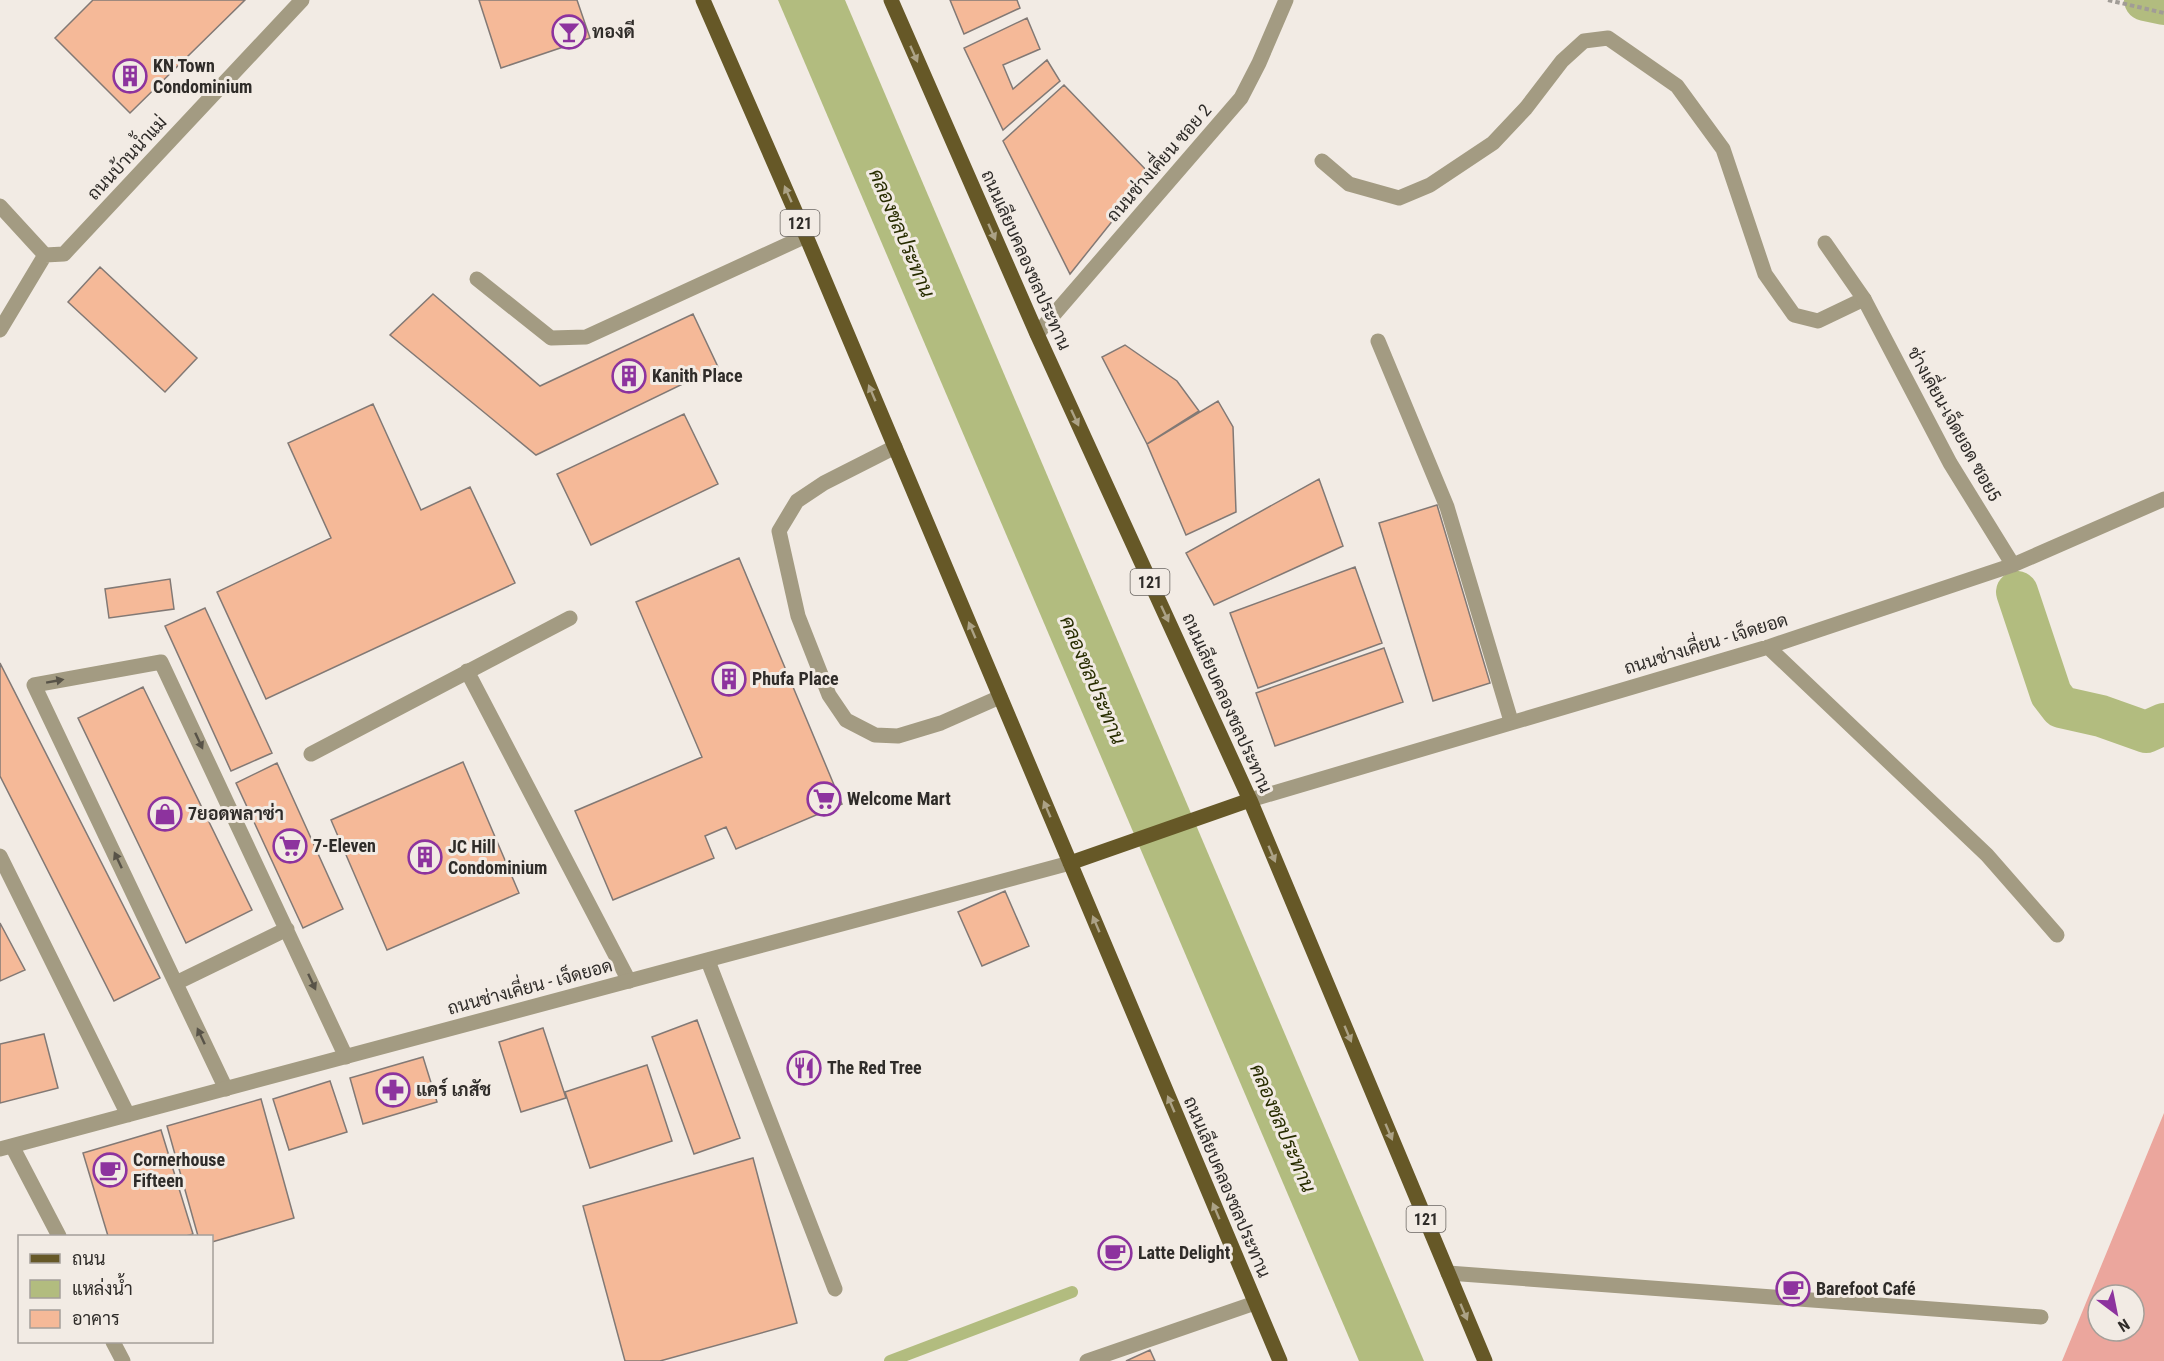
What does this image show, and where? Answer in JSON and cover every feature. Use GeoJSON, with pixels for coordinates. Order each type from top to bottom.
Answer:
{"type":"FeatureCollection","features":[{"type":"Feature","properties":{"kind":"main road","name":"ถนนเลียบคลองชลประทาน"},"geometry":{"type":"LineString","coordinates":[[703,0],[806,236],[1280,1361]]}},
{"type":"Feature","properties":{"kind":"main road","name":"ถนนเลียบคลองชลประทาน"},"geometry":{"type":"LineString","coordinates":[[891,0],[1037,334],[1250,800],[1485,1361]]}},
{"type":"Feature","properties":{"kind":"main road"},"geometry":{"type":"LineString","coordinates":[[1070,863],[1250,800]]}},
{"type":"Feature","properties":{"kind":"street","name":"ถนนบ้านน้ำแม่"},"geometry":{"type":"LineString","coordinates":[[45,255],[64,254],[302,0]]}},
{"type":"Feature","properties":{"kind":"street","name":"ถนนช่างเคี่ยน ซอย 2"},"geometry":{"type":"LineString","coordinates":[[1037,334],[1241,98],[1286,0]]}},
{"type":"Feature","properties":{"kind":"street"},"geometry":{"type":"LineString","coordinates":[[1322,161],[1349,184],[1400,198],[1430,185],[1493,142],[1526,108],[1562,61],[1584,41],[1608,38],[1677,86],[1723,149],[1765,274],[1794,315],[1818,321],[1864,299]]}},
{"type":"Feature","properties":{"kind":"street"},"geometry":{"type":"LineString","coordinates":[[0,206],[45,255],[0,330]]}},
{"type":"Feature","properties":{"kind":"street"},"geometry":{"type":"LineString","coordinates":[[477,279],[551,338],[586,337],[806,236]]}},
{"type":"Feature","properties":{"kind":"street","name":"ช่างเคี่ยน-เจ็ดยอด ซอย5"},"geometry":{"type":"LineString","coordinates":[[1825,243],[1864,299],[1950,463],[2013,565]]}},
{"type":"Feature","properties":{"kind":"street"},"geometry":{"type":"LineString","coordinates":[[1378,341],[1446,507],[1511,721]]}},
{"type":"Feature","properties":{"kind":"street"},"geometry":{"type":"LineString","coordinates":[[895,447],[824,483],[796,501],[779,531],[798,616],[829,695],[846,720],[875,735],[898,736],[930,726],[1000,697]]}},
{"type":"Feature","properties":{"kind":"street","name":"ถนนช่างเคี่ยน - เจ็ดยอด"},"geometry":{"type":"LineString","coordinates":[[1250,800],[1768,646],[2013,565],[2164,499]]}},
{"type":"Feature","properties":{"kind":"street"},"geometry":{"type":"LineString","coordinates":[[311,754],[570,618]]}},
{"type":"Feature","properties":{"kind":"street"},"geometry":{"type":"LineString","coordinates":[[1768,646],[1987,855],[2057,935]]}},
{"type":"Feature","properties":{"kind":"street"},"geometry":{"type":"LineString","coordinates":[[226,1089],[34,685],[161,662],[346,1057]]}},
{"type":"Feature","properties":{"kind":"street"},"geometry":{"type":"LineString","coordinates":[[467,671],[629,981]]}},
{"type":"Feature","properties":{"kind":"street"},"geometry":{"type":"LineString","coordinates":[[0,856],[128,1115]]}},
{"type":"Feature","properties":{"kind":"street","name":"ถนนช่างเคี่ยน - เจ็ดยอด"},"geometry":{"type":"LineString","coordinates":[[6,1148],[1070,863]]}},
{"type":"Feature","properties":{"kind":"street"},"geometry":{"type":"LineString","coordinates":[[176,983],[287,929]]}},
{"type":"Feature","properties":{"kind":"street"},"geometry":{"type":"LineString","coordinates":[[708,961],[835,1288]]}},
{"type":"Feature","properties":{"kind":"street"},"geometry":{"type":"LineString","coordinates":[[6,1148],[58,1235]]}},
{"type":"Feature","properties":{"kind":"street"},"geometry":{"type":"LineString","coordinates":[[1448,1273],[2041,1317]]}},
{"type":"Feature","properties":{"kind":"street"},"geometry":{"type":"LineString","coordinates":[[1087,1361],[1255,1303]]}},
{"type":"Feature","properties":{"kind":"street"},"geometry":{"type":"LineString","coordinates":[[114,1343],[123,1361]]}},
{"type":"Feature","properties":{"kind":"path"},"geometry":{"type":"LineString","coordinates":[[2108,0],[2164,13]]}},
{"type":"Feature","properties":{"kind":"shaded area"},"geometry":{"type":"Polygon","coordinates":[[[2164,1113],[2164,1361],[2062,1361],[2086,1303],[2086,1343],[2146,1343],[2146,1283],[2094,1283],[2164,1113]]]}},
{"type":"Feature","properties":{"kind":"water","name":"คลองชลประทาน"},"geometry":{"type":"Polygon","coordinates":[[[778,0],[845,0],[1424,1361],[1359,1361],[778,0]]]}},
{"type":"Feature","properties":{"kind":"building","name":"KN Town Condominium"},"geometry":{"type":"Polygon","coordinates":[[[93,0],[245,0],[130,113],[55,38],[93,0]]]}},
{"type":"Feature","properties":{"kind":"building"},"geometry":{"type":"Polygon","coordinates":[[[479,0],[577,0],[590,38],[501,68],[479,0]]]}},
{"type":"Feature","properties":{"kind":"building"},"geometry":{"type":"Polygon","coordinates":[[[950,0],[1017,0],[1020,8],[964,34],[950,0]]]}},
{"type":"Feature","properties":{"kind":"building"},"geometry":{"type":"Polygon","coordinates":[[[1027,18],[1040,49],[1003,65],[1013,89],[1047,60],[1060,81],[1003,130],[964,48],[1027,18]]]}},
{"type":"Feature","properties":{"kind":"building"},"geometry":{"type":"Polygon","coordinates":[[[1064,85],[1150,174],[1070,274],[1003,141],[1064,85]]]}},
{"type":"Feature","properties":{"kind":"building"},"geometry":{"type":"Polygon","coordinates":[[[100,267],[197,358],[165,392],[68,302],[100,267]]]}},
{"type":"Feature","properties":{"kind":"building","name":"Kanith Place"},"geometry":{"type":"Polygon","coordinates":[[[433,294],[540,386],[693,314],[718,367],[536,455],[390,335],[433,294]]]}},
{"type":"Feature","properties":{"kind":"building"},"geometry":{"type":"Polygon","coordinates":[[[1125,345],[1177,381],[1199,411],[1147,444],[1102,357],[1125,345]]]}},
{"type":"Feature","properties":{"kind":"building"},"geometry":{"type":"Polygon","coordinates":[[[1218,401],[1233,427],[1236,512],[1186,535],[1147,444],[1218,401]]]}},
{"type":"Feature","properties":{"kind":"building"},"geometry":{"type":"Polygon","coordinates":[[[373,404],[421,510],[470,487],[515,583],[266,699],[217,592],[331,538],[288,443],[373,404]]]}},
{"type":"Feature","properties":{"kind":"building"},"geometry":{"type":"Polygon","coordinates":[[[684,414],[718,484],[591,545],[557,474],[684,414]]]}},
{"type":"Feature","properties":{"kind":"building"},"geometry":{"type":"Polygon","coordinates":[[[1319,479],[1343,546],[1214,605],[1186,553],[1319,479]]]}},
{"type":"Feature","properties":{"kind":"building"},"geometry":{"type":"Polygon","coordinates":[[[1437,505],[1490,683],[1433,701],[1379,523],[1437,505]]]}},
{"type":"Feature","properties":{"kind":"building","name":"Phufa Place"},"geometry":{"type":"Polygon","coordinates":[[[739,558],[842,804],[736,849],[726,827],[705,836],[714,858],[613,900],[575,811],[702,757],[636,602],[739,558]]]}},
{"type":"Feature","properties":{"kind":"building"},"geometry":{"type":"Polygon","coordinates":[[[1355,567],[1382,643],[1258,688],[1230,613],[1355,567]]]}},
{"type":"Feature","properties":{"kind":"building"},"geometry":{"type":"Polygon","coordinates":[[[170,579],[174,609],[109,618],[105,589],[170,579]]]}},
{"type":"Feature","properties":{"kind":"building"},"geometry":{"type":"Polygon","coordinates":[[[205,608],[272,753],[231,771],[165,626],[205,608]]]}},
{"type":"Feature","properties":{"kind":"building"},"geometry":{"type":"Polygon","coordinates":[[[1384,648],[1403,702],[1275,746],[1256,693],[1384,648]]]}},
{"type":"Feature","properties":{"kind":"building"},"geometry":{"type":"Polygon","coordinates":[[[0,663],[160,978],[114,1001],[0,776],[0,663]]]}},
{"type":"Feature","properties":{"kind":"building","name":"7ยอดพลาซ่า"},"geometry":{"type":"Polygon","coordinates":[[[143,687],[252,910],[186,943],[78,718],[143,687]]]}},
{"type":"Feature","properties":{"kind":"building","name":"JC Hill Condominium"},"geometry":{"type":"Polygon","coordinates":[[[463,762],[519,893],[387,950],[331,820],[463,762]]]}},
{"type":"Feature","properties":{"kind":"building","name":"7-Eleven"},"geometry":{"type":"Polygon","coordinates":[[[277,763],[343,909],[303,928],[236,783],[277,763]]]}},
{"type":"Feature","properties":{"kind":"building"},"geometry":{"type":"Polygon","coordinates":[[[1005,891],[1029,946],[982,966],[958,912],[1005,891]]]}},
{"type":"Feature","properties":{"kind":"building"},"geometry":{"type":"Polygon","coordinates":[[[0,923],[25,970],[0,981],[0,923]]]}},
{"type":"Feature","properties":{"kind":"building"},"geometry":{"type":"Polygon","coordinates":[[[697,1020],[740,1138],[694,1154],[652,1037],[697,1020]]]}},
{"type":"Feature","properties":{"kind":"building"},"geometry":{"type":"Polygon","coordinates":[[[543,1028],[566,1098],[521,1112],[499,1042],[543,1028]]]}},
{"type":"Feature","properties":{"kind":"building"},"geometry":{"type":"Polygon","coordinates":[[[44,1034],[58,1088],[0,1103],[0,1044],[44,1034]]]}},
{"type":"Feature","properties":{"kind":"building","name":"แคร์ เภสัช"},"geometry":{"type":"Polygon","coordinates":[[[423,1057],[437,1102],[363,1124],[350,1078],[423,1057]]]}},
{"type":"Feature","properties":{"kind":"building"},"geometry":{"type":"Polygon","coordinates":[[[647,1065],[672,1141],[590,1168],[565,1092],[647,1065]]]}},
{"type":"Feature","properties":{"kind":"building"},"geometry":{"type":"Polygon","coordinates":[[[330,1081],[347,1132],[289,1150],[273,1099],[330,1081]]]}},
{"type":"Feature","properties":{"kind":"building"},"geometry":{"type":"Polygon","coordinates":[[[261,1099],[294,1218],[213,1242],[213,1235],[198,1235],[167,1126],[261,1099]]]}},
{"type":"Feature","properties":{"kind":"building"},"geometry":{"type":"Polygon","coordinates":[[[161,1130],[193,1234],[108,1235],[83,1153],[161,1130]]]}},
{"type":"Feature","properties":{"kind":"building"},"geometry":{"type":"Polygon","coordinates":[[[753,1158],[797,1323],[660,1361],[625,1361],[583,1206],[753,1158]]]}},
{"type":"Feature","properties":{"kind":"building"},"geometry":{"type":"Polygon","coordinates":[[[1150,1350],[1155,1361],[1126,1361],[1150,1350]]]}},
{"type":"Feature","properties":{"kind":"waterway"},"geometry":{"type":"LineString","coordinates":[[2145,0],[2164,4]]}},
{"type":"Feature","properties":{"kind":"waterway"},"geometry":{"type":"LineString","coordinates":[[2017,592],[2051,694],[2061,707],[2101,716],[2146,732],[2164,724]]}},
{"type":"Feature","properties":{"kind":"waterway"},"geometry":{"type":"LineString","coordinates":[[890,1361],[1072,1292]]}},
{"type":"Feature","properties":{"kind":"place","name":"ทองดี"},"geometry":{"type":"Point","coordinates":[569,32]}},
{"type":"Feature","properties":{"kind":"place","name":"KN Town Condominium"},"geometry":{"type":"Point","coordinates":[130,76]}},
{"type":"Feature","properties":{"kind":"place","name":"Kanith Place"},"geometry":{"type":"Point","coordinates":[629,376]}},
{"type":"Feature","properties":{"kind":"place","name":"Phufa Place"},"geometry":{"type":"Point","coordinates":[729,679]}},
{"type":"Feature","properties":{"kind":"place","name":"Welcome Mart"},"geometry":{"type":"Point","coordinates":[824,799]}},
{"type":"Feature","properties":{"kind":"place","name":"7ยอดพลาซ่า"},"geometry":{"type":"Point","coordinates":[165,814]}},
{"type":"Feature","properties":{"kind":"place","name":"7-Eleven"},"geometry":{"type":"Point","coordinates":[290,846]}},
{"type":"Feature","properties":{"kind":"place","name":"JC Hill Condominium"},"geometry":{"type":"Point","coordinates":[425,857]}},
{"type":"Feature","properties":{"kind":"place","name":"The Red Tree"},"geometry":{"type":"Point","coordinates":[804,1068]}},
{"type":"Feature","properties":{"kind":"place","name":"แคร์ เภสัช"},"geometry":{"type":"Point","coordinates":[393,1090]}},
{"type":"Feature","properties":{"kind":"place","name":"Cornerhouse Fifteen"},"geometry":{"type":"Point","coordinates":[110,1170]}},
{"type":"Feature","properties":{"kind":"place","name":"Latte Delight"},"geometry":{"type":"Point","coordinates":[1115,1253]}},
{"type":"Feature","properties":{"kind":"place","name":"Barefoot Café"},"geometry":{"type":"Point","coordinates":[1793,1289]}}]}
